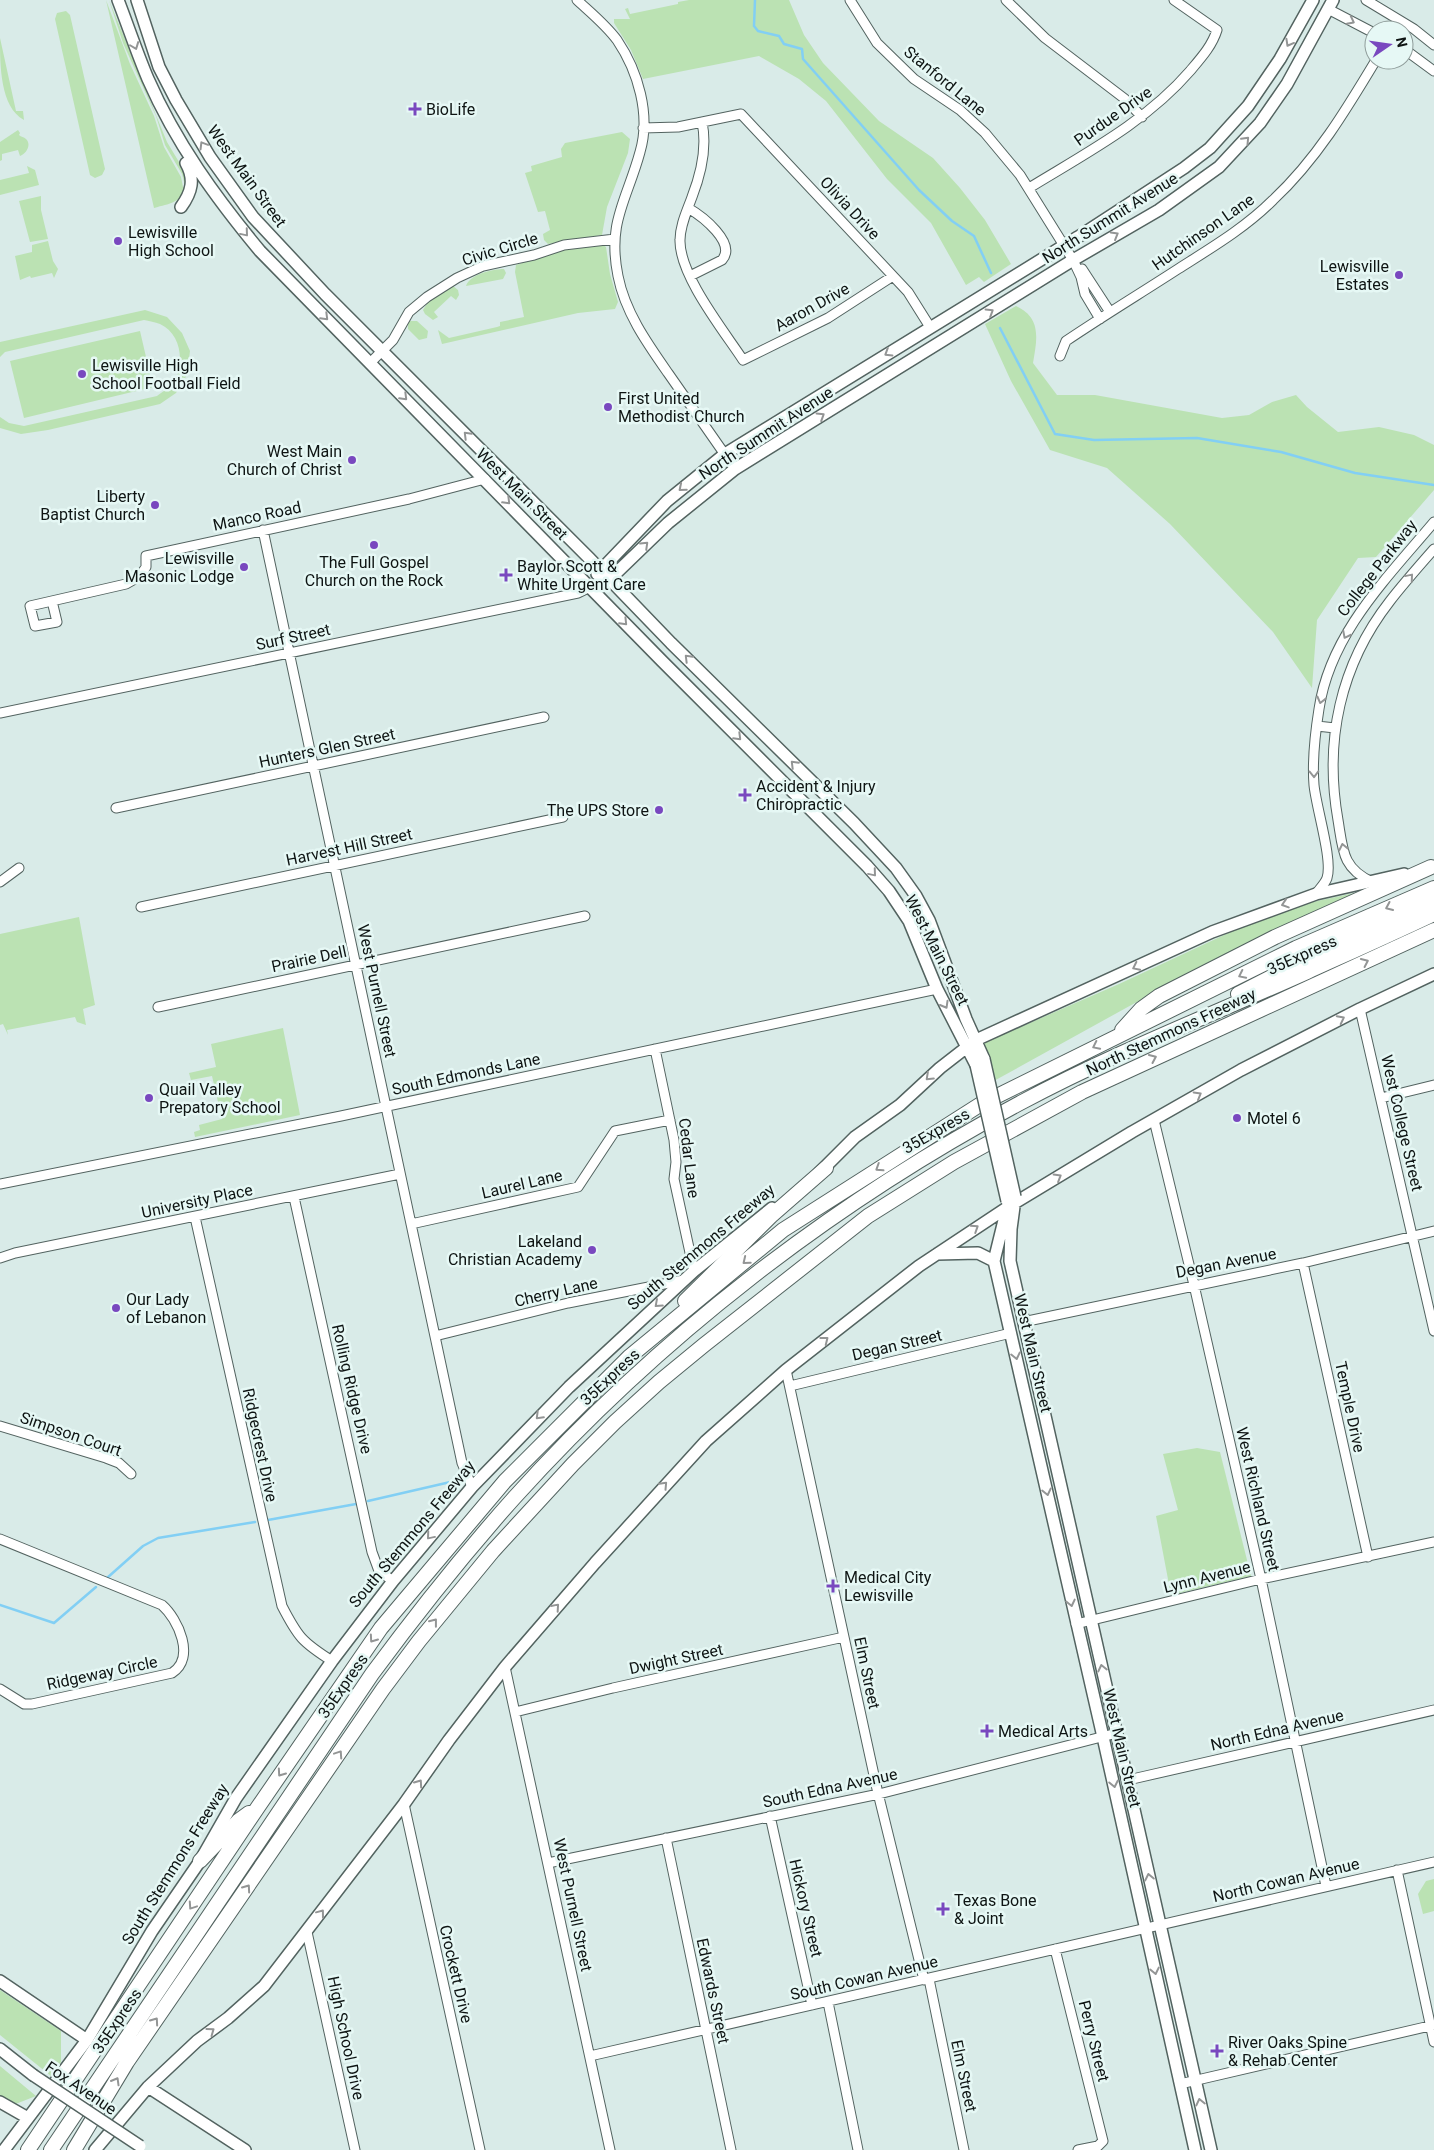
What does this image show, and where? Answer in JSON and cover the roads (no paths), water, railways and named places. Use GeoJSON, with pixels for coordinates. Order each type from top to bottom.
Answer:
{"type":"FeatureCollection","features":[{"type":"Feature","properties":{"kind":"highway"},"geometry":{"type":"LineString","coordinates":[[1117,1036],[1141,1009],[1159,996],[1275,937],[1433,866]]}},
{"type":"Feature","properties":{"kind":"highway","name":"North Stemmons Freeway"},"geometry":{"type":"LineString","coordinates":[[629,1357],[783,1230],[981,1104],[1296,948],[1434,888]]}},
{"type":"Feature","properties":{"kind":"highway"},"geometry":{"type":"LineString","coordinates":[[1203,1017],[1256,984],[1380,924],[1434,902]]}},
{"type":"Feature","properties":{"kind":"highway","name":"35Express"},"geometry":{"type":"LineString","coordinates":[[53,2148],[378,1666],[441,1583],[516,1496],[595,1415],[680,1336],[724,1299],[803,1238],[898,1174],[1020,1103],[1123,1051],[1434,914]]}},
{"type":"Feature","properties":{"kind":"highway","name":"North Stemmons Freeway"},"geometry":{"type":"LineString","coordinates":[[74,2150],[127,2062],[383,1689],[455,1596],[506,1536],[573,1464],[659,1382],[868,1216],[954,1162],[1040,1114],[1136,1065],[1434,930]]}},
{"type":"Feature","properties":{"kind":"highway"},"geometry":{"type":"LineString","coordinates":[[1405,944],[1434,940]]}},
{"type":"Feature","properties":{"kind":"highway"},"geometry":{"type":"LineString","coordinates":[[28,2150],[258,1807],[381,1628],[505,1481],[771,1216],[826,1168]]}},
{"type":"Feature","properties":{"kind":"highway"},"geometry":{"type":"LineString","coordinates":[[200,1861],[238,1821],[258,1807]]}},
{"type":"Feature","properties":{"kind":"main road","name":"West Main Street"},"geometry":{"type":"LineString","coordinates":[[118,0],[148,79],[169,122],[198,171],[260,251],[889,891],[907,919],[937,989],[971,1043],[980,1062],[1012,1202],[1009,1257],[1023,1322],[1128,1780],[1210,2150]]}},
{"type":"Feature","properties":{"kind":"main road","name":"West Main Street"},"geometry":{"type":"LineString","coordinates":[[137,0],[159,67],[205,149],[253,217],[382,351],[884,854],[917,897],[936,935],[966,1019],[971,1043]]}},
{"type":"Feature","properties":{"kind":"main road"},"geometry":{"type":"LineString","coordinates":[[1312,0],[1331,4]]}},
{"type":"Feature","properties":{"kind":"main road","name":"North Summit Avenue"},"geometry":{"type":"LineString","coordinates":[[590,587],[600,569],[667,501],[725,454],[1064,245],[1184,168],[1215,143],[1248,106],[1280,59],[1312,0]]}},
{"type":"Feature","properties":{"kind":"main road","name":"North Summit Avenue"},"geometry":{"type":"LineString","coordinates":[[590,587],[610,579],[668,523],[735,469],[1073,260],[1159,210],[1219,167],[1260,123],[1287,84],[1331,4]]}},
{"type":"Feature","properties":{"kind":"main road"},"geometry":{"type":"LineString","coordinates":[[169,122],[176,147],[187,165],[192,178],[188,196],[181,207]]}},
{"type":"Feature","properties":{"kind":"main road"},"geometry":{"type":"LineString","coordinates":[[215,195],[230,186]]}},
{"type":"Feature","properties":{"kind":"main road"},"geometry":{"type":"LineString","coordinates":[[930,327],[949,338]]}},
{"type":"Feature","properties":{"kind":"main road"},"geometry":{"type":"LineString","coordinates":[[839,838],[854,823]]}},
{"type":"Feature","properties":{"kind":"main road"},"geometry":{"type":"LineString","coordinates":[[971,1043],[1212,932],[1316,894],[1373,882],[1433,866]]}},
{"type":"Feature","properties":{"kind":"main road"},"geometry":{"type":"LineString","coordinates":[[95,2150],[148,2087],[197,2041],[228,2018],[264,1986],[404,1804],[449,1740],[505,1667],[595,1563],[706,1441],[786,1370],[935,1254],[1012,1202],[1241,1070],[1360,1009],[1434,974]]}},
{"type":"Feature","properties":{"kind":"main road"},"geometry":{"type":"LineString","coordinates":[[966,1019],[978,1030],[989,1031],[999,1029]]}},
{"type":"Feature","properties":{"kind":"main road","name":"South Stemmons Freeway"},"geometry":{"type":"LineString","coordinates":[[4,2150],[87,2040],[152,1931],[200,1861],[228,1811],[332,1661],[393,1580],[472,1487],[596,1360],[694,1271],[759,1217],[826,1168],[855,1137],[900,1105],[940,1068],[971,1043]]}},
{"type":"Feature","properties":{"kind":"main road","name":"West Main Street"},"geometry":{"type":"LineString","coordinates":[[1012,1202],[994,1261],[1103,1736],[1195,2150]]}},
{"type":"Feature","properties":{"kind":"main road"},"geometry":{"type":"LineString","coordinates":[[935,1254],[978,1253],[994,1261]]}},
{"type":"Feature","properties":{"kind":"main road"},"geometry":{"type":"LineString","coordinates":[[1003,1294],[1016,1318],[1023,1322]]}},
{"type":"Feature","properties":{"kind":"main road"},"geometry":{"type":"LineString","coordinates":[[0,1982],[87,2040]]}},
{"type":"Feature","properties":{"kind":"main road","name":"Fox Avenue"},"geometry":{"type":"LineString","coordinates":[[0,2049],[33,2075],[143,2148]]}},
{"type":"Feature","properties":{"kind":"main road"},"geometry":{"type":"LineString","coordinates":[[148,2087],[245,2150]]}},
{"type":"Feature","properties":{"kind":"main road"},"geometry":{"type":"LineString","coordinates":[[0,2102],[28,2118]]}},
{"type":"Feature","properties":{"kind":"street"},"geometry":{"type":"LineString","coordinates":[[577,0],[616,39],[631,65],[639,90],[644,119],[641,151],[621,204],[615,240],[615,258],[621,290],[640,332],[735,469]]}},
{"type":"Feature","properties":{"kind":"street","name":"Stanford Lane"},"geometry":{"type":"LineString","coordinates":[[850,0],[877,43],[914,79],[960,110],[985,133],[1029,188],[1073,260],[1081,277],[1084,294],[1100,319]]}},
{"type":"Feature","properties":{"kind":"street"},"geometry":{"type":"LineString","coordinates":[[1006,0],[1044,38],[1125,99],[1142,117]]}},
{"type":"Feature","properties":{"kind":"street","name":"Purdue Drive"},"geometry":{"type":"LineString","coordinates":[[1029,188],[1142,117],[1173,91],[1197,63],[1211,44],[1217,30],[1174,0]]}},
{"type":"Feature","properties":{"kind":"street"},"geometry":{"type":"LineString","coordinates":[[1366,0],[1414,29],[1434,45]]}},
{"type":"Feature","properties":{"kind":"street"},"geometry":{"type":"LineString","coordinates":[[1331,4],[1364,26]]}},
{"type":"Feature","properties":{"kind":"street"},"geometry":{"type":"LineString","coordinates":[[1414,56],[1434,70]]}},
{"type":"Feature","properties":{"kind":"street","name":"Hutchinson Lane"},"geometry":{"type":"LineString","coordinates":[[1060,356],[1066,341],[1206,252],[1274,200],[1309,161],[1329,135],[1370,70]]}},
{"type":"Feature","properties":{"kind":"street","name":"Olivia Drive"},"geometry":{"type":"LineString","coordinates":[[702,122],[741,114],[893,276],[914,300],[930,327]]}},
{"type":"Feature","properties":{"kind":"street"},"geometry":{"type":"LineString","coordinates":[[643,128],[668,128],[702,122],[702,160],[683,221],[680,240],[681,256],[690,276],[722,260],[726,255],[727,248],[723,240],[704,219],[688,208]]}},
{"type":"Feature","properties":{"kind":"street","name":"Civic Circle"},"geometry":{"type":"LineString","coordinates":[[370,362],[393,340],[409,312],[427,297],[457,278],[484,266],[534,255],[564,245],[615,240]]}},
{"type":"Feature","properties":{"kind":"street","name":"Stanford Lane"},"geometry":{"type":"LineString","coordinates":[[1073,260],[1083,271],[1110,312]]}},
{"type":"Feature","properties":{"kind":"street","name":"Aaron Drive"},"geometry":{"type":"LineString","coordinates":[[690,276],[743,360],[828,318],[893,276]]}},
{"type":"Feature","properties":{"kind":"street","name":"Manco Road"},"geometry":{"type":"LineString","coordinates":[[52,601],[126,584],[140,576],[146,567],[146,556],[409,499],[485,479]]}},
{"type":"Feature","properties":{"kind":"street","name":"College Parkway"},"geometry":{"type":"LineString","coordinates":[[1316,894],[1326,878],[1328,864],[1314,785],[1319,708],[1327,676],[1351,625],[1394,568],[1434,522]]}},
{"type":"Feature","properties":{"kind":"street","name":"West Purnell Street"},"geometry":{"type":"LineString","coordinates":[[263,530],[462,1463],[472,1487]]}},
{"type":"Feature","properties":{"kind":"street"},"geometry":{"type":"LineString","coordinates":[[1418,541],[1433,550]]}},
{"type":"Feature","properties":{"kind":"street","name":"College Parkway"},"geometry":{"type":"LineString","coordinates":[[1373,882],[1358,876],[1344,854],[1332,780],[1332,748],[1335,728],[1349,675],[1358,654],[1389,602],[1433,550]]}},
{"type":"Feature","properties":{"kind":"street","name":"Surf Street"},"geometry":{"type":"LineString","coordinates":[[0,713],[578,593],[590,587]]}},
{"type":"Feature","properties":{"kind":"street","name":"Hunters Glen Street"},"geometry":{"type":"LineString","coordinates":[[116,808],[544,717]]}},
{"type":"Feature","properties":{"kind":"street"},"geometry":{"type":"LineString","coordinates":[[1317,726],[1335,728]]}},
{"type":"Feature","properties":{"kind":"street","name":"Harvest Hill Street"},"geometry":{"type":"LineString","coordinates":[[140,906],[563,817]]}},
{"type":"Feature","properties":{"kind":"street"},"geometry":{"type":"LineString","coordinates":[[0,882],[19,868]]}},
{"type":"Feature","properties":{"kind":"street","name":"Prairie Dell"},"geometry":{"type":"LineString","coordinates":[[158,1007],[585,916]]}},
{"type":"Feature","properties":{"kind":"street","name":"South Edmonds Lane"},"geometry":{"type":"LineString","coordinates":[[0,1184],[386,1107],[937,989]]}},
{"type":"Feature","properties":{"kind":"street","name":"West College Street"},"geometry":{"type":"LineString","coordinates":[[1360,1009],[1434,1331]]}},
{"type":"Feature","properties":{"kind":"street","name":"Cedar Lane"},"geometry":{"type":"LineString","coordinates":[[655,1050],[670,1120],[676,1162],[674,1179],[694,1271]]}},
{"type":"Feature","properties":{"kind":"street"},"geometry":{"type":"LineString","coordinates":[[1381,1098],[1434,1085]]}},
{"type":"Feature","properties":{"kind":"street","name":"Laurel Lane"},"geometry":{"type":"LineString","coordinates":[[411,1224],[578,1186],[615,1131],[670,1120]]}},
{"type":"Feature","properties":{"kind":"street","name":"West Richland Street"},"geometry":{"type":"LineString","coordinates":[[1154,1120],[1194,1284],[1261,1579],[1326,1886]]}},
{"type":"Feature","properties":{"kind":"street","name":"University Place"},"geometry":{"type":"LineString","coordinates":[[0,1258],[15,1253],[400,1174]]}},
{"type":"Feature","properties":{"kind":"street","name":"Rolling Ridge Drive"},"geometry":{"type":"LineString","coordinates":[[294,1196],[372,1552],[379,1571],[393,1580]]}},
{"type":"Feature","properties":{"kind":"street","name":"Ridgecrest Drive"},"geometry":{"type":"LineString","coordinates":[[195,1216],[279,1598],[296,1633],[304,1642],[332,1661]]}},
{"type":"Feature","properties":{"kind":"street","name":"Degan Avenue"},"geometry":{"type":"LineString","coordinates":[[1023,1322],[1194,1284],[1303,1263],[1413,1238],[1434,1231]]}},
{"type":"Feature","properties":{"kind":"street","name":"Temple Drive"},"geometry":{"type":"LineString","coordinates":[[1303,1263],[1368,1557]]}},
{"type":"Feature","properties":{"kind":"street","name":"Cherry Lane"},"geometry":{"type":"LineString","coordinates":[[435,1336],[568,1303],[684,1280]]}},
{"type":"Feature","properties":{"kind":"street","name":"Degan Street"},"geometry":{"type":"LineString","coordinates":[[790,1386],[1011,1334]]}},
{"type":"Feature","properties":{"kind":"street","name":"Elm Street"},"geometry":{"type":"LineString","coordinates":[[786,1370],[879,1794],[927,1980],[964,2150]]}},
{"type":"Feature","properties":{"kind":"street","name":"Simpson Court"},"geometry":{"type":"LineString","coordinates":[[0,1426],[106,1458],[119,1463],[131,1474]]}},
{"type":"Feature","properties":{"kind":"street","name":"Ridgeway Circle"},"geometry":{"type":"LineString","coordinates":[[0,1539],[162,1605],[176,1620],[183,1653],[181,1663],[177,1670],[172,1673],[32,1704],[24,1704],[0,1689]]}},
{"type":"Feature","properties":{"kind":"street","name":"Lynn Avenue"},"geometry":{"type":"LineString","coordinates":[[1076,1624],[1261,1579],[1434,1542]]}},
{"type":"Feature","properties":{"kind":"street","name":"Dwight Street"},"geometry":{"type":"LineString","coordinates":[[515,1712],[613,1688],[844,1637]]}},
{"type":"Feature","properties":{"kind":"street","name":"West Purnell Street"},"geometry":{"type":"LineString","coordinates":[[505,1667],[610,2150]]}},
{"type":"Feature","properties":{"kind":"street","name":"North Edna Avenue"},"geometry":{"type":"LineString","coordinates":[[1128,1780],[1434,1710]]}},
{"type":"Feature","properties":{"kind":"street","name":"South Edna Avenue"},"geometry":{"type":"LineString","coordinates":[[548,1862],[879,1794],[1117,1733]]}},
{"type":"Feature","properties":{"kind":"street","name":"Crockett Drive"},"geometry":{"type":"LineString","coordinates":[[404,1804],[480,2150]]}},
{"type":"Feature","properties":{"kind":"street","name":"Hickory Street"},"geometry":{"type":"LineString","coordinates":[[770,1816],[812,2006]]}},
{"type":"Feature","properties":{"kind":"street","name":"Edwards Street"},"geometry":{"type":"LineString","coordinates":[[666,1838],[731,2150]]}},
{"type":"Feature","properties":{"kind":"street","name":"North Cowan Avenue"},"geometry":{"type":"LineString","coordinates":[[1145,1928],[1434,1862]]}},
{"type":"Feature","properties":{"kind":"street"},"geometry":{"type":"LineString","coordinates":[[1397,1870],[1434,2042]]}},
{"type":"Feature","properties":{"kind":"street","name":"South Cowan Avenue"},"geometry":{"type":"LineString","coordinates":[[590,2056],[927,1980],[1145,1928]]}},
{"type":"Feature","properties":{"kind":"street","name":"High School Drive"},"geometry":{"type":"LineString","coordinates":[[307,1932],[355,2150]]}},
{"type":"Feature","properties":{"kind":"street","name":"Perry Street"},"geometry":{"type":"LineString","coordinates":[[1055,1949],[1104,2141],[1098,2146],[1078,2150]]}},
{"type":"Feature","properties":{"kind":"street"},"geometry":{"type":"LineString","coordinates":[[828,2002],[858,2150]]}},
{"type":"Feature","properties":{"kind":"street"},"geometry":{"type":"LineString","coordinates":[[1180,2084],[1432,2026]]}},
{"type":"Feature","properties":{"kind":"waterway"},"geometry":{"type":"LineString","coordinates":[[755,0],[754,26],[758,31],[779,36],[784,44],[802,49],[803,59],[919,190],[952,221],[974,236],[991,273]]}},
{"type":"Feature","properties":{"kind":"waterway"},"geometry":{"type":"LineString","coordinates":[[1000,328],[1055,434],[1094,440],[1197,438],[1281,452],[1355,473],[1434,485]]}},
{"type":"Feature","properties":{"kind":"waterway"},"geometry":{"type":"LineString","coordinates":[[368,1501],[459,1480]]}},
{"type":"Feature","properties":{"kind":"waterway"},"geometry":{"type":"LineString","coordinates":[[268,1520],[356,1504]]}},
{"type":"Feature","properties":{"kind":"waterway"},"geometry":{"type":"LineString","coordinates":[[107,1578],[143,1546],[158,1538],[255,1522]]}},
{"type":"Feature","properties":{"kind":"waterway"},"geometry":{"type":"LineString","coordinates":[[0,1605],[54,1623],[96,1587]]}},
{"type":"Feature","properties":{"kind":"place","name":"BioLife"},"geometry":{"type":"Point","coordinates":[415,109]}},
{"type":"Feature","properties":{"kind":"place","name":"Lewisville High School"},"geometry":{"type":"Point","coordinates":[118,241]}},
{"type":"Feature","properties":{"kind":"place","name":"Lewisville Estates"},"geometry":{"type":"Point","coordinates":[1399,275]}},
{"type":"Feature","properties":{"kind":"place","name":"Lewisville High School Football Field"},"geometry":{"type":"Point","coordinates":[82,374]}},
{"type":"Feature","properties":{"kind":"place","name":"First United Methodist Church"},"geometry":{"type":"Point","coordinates":[608,407]}},
{"type":"Feature","properties":{"kind":"place","name":"West Main Church of Christ"},"geometry":{"type":"Point","coordinates":[352,460]}},
{"type":"Feature","properties":{"kind":"place","name":"Liberty Baptist Church"},"geometry":{"type":"Point","coordinates":[155,505]}},
{"type":"Feature","properties":{"kind":"place","name":"The Full Gospel Church on the Rock"},"geometry":{"type":"Point","coordinates":[374,545]}},
{"type":"Feature","properties":{"kind":"place","name":"Lewisville Masonic Lodge"},"geometry":{"type":"Point","coordinates":[244,567]}},
{"type":"Feature","properties":{"kind":"place","name":"Baylor Scott & White Urgent Care"},"geometry":{"type":"Point","coordinates":[506,575]}},
{"type":"Feature","properties":{"kind":"place","name":"Accident & Injury Chiropractic"},"geometry":{"type":"Point","coordinates":[745,795]}},
{"type":"Feature","properties":{"kind":"place","name":"The UPS Store"},"geometry":{"type":"Point","coordinates":[659,810]}},
{"type":"Feature","properties":{"kind":"place","name":"Quail Valley Prepatory School"},"geometry":{"type":"Point","coordinates":[149,1098]}},
{"type":"Feature","properties":{"kind":"place","name":"Motel 6"},"geometry":{"type":"Point","coordinates":[1237,1118]}},
{"type":"Feature","properties":{"kind":"place","name":"Lakeland Christian Academy"},"geometry":{"type":"Point","coordinates":[592,1250]}},
{"type":"Feature","properties":{"kind":"place","name":"Our Lady of Lebanon"},"geometry":{"type":"Point","coordinates":[116,1308]}},
{"type":"Feature","properties":{"kind":"place","name":"Medical City Lewisville"},"geometry":{"type":"Point","coordinates":[833,1586]}},
{"type":"Feature","properties":{"kind":"place","name":"Medical Arts"},"geometry":{"type":"Point","coordinates":[987,1731]}},
{"type":"Feature","properties":{"kind":"place","name":"Texas Bone & Joint"},"geometry":{"type":"Point","coordinates":[943,1909]}},
{"type":"Feature","properties":{"kind":"place","name":"River Oaks Spine & Rehab Center"},"geometry":{"type":"Point","coordinates":[1217,2051]}}]}
